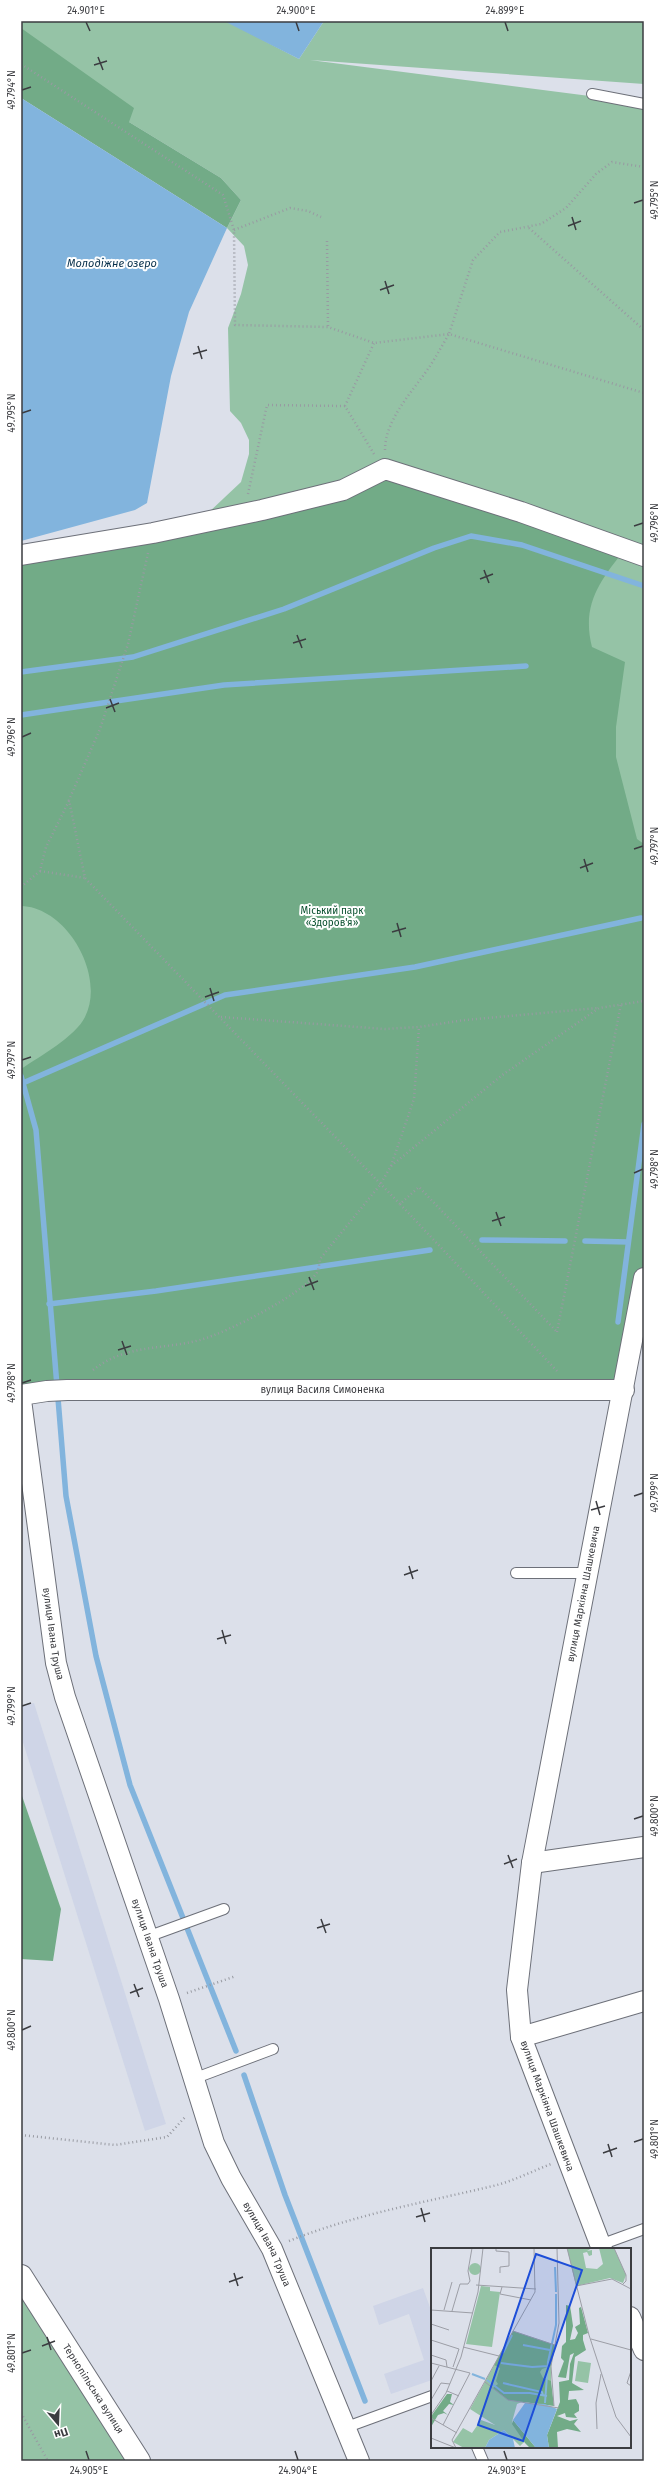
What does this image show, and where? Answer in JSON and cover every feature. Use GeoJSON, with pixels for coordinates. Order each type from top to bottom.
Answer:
{"type":"FeatureCollection","features":[{"type":"Feature","properties":{"kind":"street"},"geometry":{"type":"LineString","coordinates":[[21,555],[153,533],[245,514],[343,490],[380,462],[644,556]]}},
{"type":"Feature","properties":{"kind":"street","name":"вулиця Маркіяна Шашкевича"},"geometry":{"type":"LineString","coordinates":[[601,2247],[521,2037],[517,1990],[532,1863],[586,1573],[624,1390],[644,1278]]}},
{"type":"Feature","properties":{"kind":"street","name":"вулиця Василя Симоненка"},"geometry":{"type":"LineString","coordinates":[[21,1395],[67,1390],[624,1390]]}},
{"type":"Feature","properties":{"kind":"street","name":"вулиця Івана Труша"},"geometry":{"type":"LineString","coordinates":[[21,1400],[56,1663],[65,1697],[147,1937],[214,2143],[231,2178],[272,2249],[347,2427],[359,2461]]}},
{"type":"Feature","properties":{"kind":"street"},"geometry":{"type":"LineString","coordinates":[[532,1863],[644,1847]]}},
{"type":"Feature","properties":{"kind":"street"},"geometry":{"type":"LineString","coordinates":[[521,2037],[644,2001]]}},
{"type":"Feature","properties":{"kind":"street","name":"Тернопільська вулиця"},"geometry":{"type":"LineString","coordinates":[[21,2276],[139,2461]]}},
{"type":"Feature","properties":{"kind":"street"},"geometry":{"type":"LineString","coordinates":[[631,2319],[644,2350]]}},
{"type":"Feature","properties":{"kind":"lane"},"geometry":{"type":"LineString","coordinates":[[592,94],[644,104]]}},
{"type":"Feature","properties":{"kind":"lane"},"geometry":{"type":"LineString","coordinates":[[516,1573],[586,1573]]}},
{"type":"Feature","properties":{"kind":"lane"},"geometry":{"type":"LineString","coordinates":[[147,1937],[224,1909]]}},
{"type":"Feature","properties":{"kind":"lane"},"geometry":{"type":"LineString","coordinates":[[193,2079],[273,2049]]}},
{"type":"Feature","properties":{"kind":"lane"},"geometry":{"type":"LineString","coordinates":[[601,2247],[644,2229]]}},
{"type":"Feature","properties":{"kind":"lane"},"geometry":{"type":"LineString","coordinates":[[347,2427],[431,2396]]}},
{"type":"Feature","properties":{"kind":"lane"},"geometry":{"type":"LineString","coordinates":[[477,2448],[483,2461]]}},
{"type":"Feature","properties":{"kind":"path"},"geometry":{"type":"LineString","coordinates":[[21,64],[223,195],[234,230],[235,325],[328,326],[374,343],[449,334],[644,393]]}},
{"type":"Feature","properties":{"kind":"path"},"geometry":{"type":"LineString","coordinates":[[380,462],[385,445],[406,396],[429,367],[449,334],[473,260],[500,232],[528,228],[541,224],[566,208],[596,174],[612,162],[644,167]]}},
{"type":"Feature","properties":{"kind":"path"},"geometry":{"type":"LineString","coordinates":[[234,230],[290,208],[308,211],[321,217]]}},
{"type":"Feature","properties":{"kind":"path"},"geometry":{"type":"LineString","coordinates":[[528,228],[644,330]]}},
{"type":"Feature","properties":{"kind":"path"},"geometry":{"type":"LineString","coordinates":[[327,241],[328,326]]}},
{"type":"Feature","properties":{"kind":"path"},"geometry":{"type":"LineString","coordinates":[[345,406],[374,343]]}},
{"type":"Feature","properties":{"kind":"path"},"geometry":{"type":"LineString","coordinates":[[245,514],[267,405],[345,406]]}},
{"type":"Feature","properties":{"kind":"path"},"geometry":{"type":"LineString","coordinates":[[345,406],[380,462]]}},
{"type":"Feature","properties":{"kind":"path"},"geometry":{"type":"LineString","coordinates":[[21,887],[40,871],[46,847],[69,800],[106,711],[126,650],[153,533]]}},
{"type":"Feature","properties":{"kind":"path"},"geometry":{"type":"LineString","coordinates":[[69,800],[85,878],[203,998],[575,1390]]}},
{"type":"Feature","properties":{"kind":"path"},"geometry":{"type":"LineString","coordinates":[[40,871],[85,878]]}},
{"type":"Feature","properties":{"kind":"path"},"geometry":{"type":"LineString","coordinates":[[221,1017],[384,1029],[419,1027],[465,1020],[599,1008],[644,1000]]}},
{"type":"Feature","properties":{"kind":"path"},"geometry":{"type":"LineString","coordinates":[[400,1204],[419,1187],[557,1332],[621,1004]]}},
{"type":"Feature","properties":{"kind":"path"},"geometry":{"type":"LineString","coordinates":[[391,1166],[501,1076],[599,1008]]}},
{"type":"Feature","properties":{"kind":"path"},"geometry":{"type":"LineString","coordinates":[[67,1390],[99,1365],[121,1353],[200,1340],[258,1316],[308,1282],[317,1273],[320,1259],[380,1185],[391,1166],[414,1099],[419,1027]]}},
{"type":"Feature","properties":{"kind":"path"},"geometry":{"type":"LineString","coordinates":[[200,1988],[236,1976]]}},
{"type":"Feature","properties":{"kind":"path"},"geometry":{"type":"LineString","coordinates":[[21,2135],[115,2145],[167,2137],[189,2113]]}},
{"type":"Feature","properties":{"kind":"path"},"geometry":{"type":"LineString","coordinates":[[297,2238],[438,2197],[498,2184],[566,2158]]}},
{"type":"Feature","properties":{"kind":"path"},"geometry":{"type":"LineString","coordinates":[[21,2412],[48,2461]]}},
{"type":"Feature","properties":{"kind":"shaded area"},"geometry":{"type":"Polygon","coordinates":[[[34,1703],[166,2124],[145,2131],[21,1736],[21,1707],[34,1703]]]}},
{"type":"Feature","properties":{"kind":"shaded area"},"geometry":{"type":"Polygon","coordinates":[[[423,2288],[431,2310],[431,2380],[391,2394],[384,2374],[424,2360],[409,2314],[379,2325],[373,2306],[423,2288]]]}},
{"type":"Feature","properties":{"kind":"green space","name":"Міський парк «Здоров'я»"},"geometry":{"type":"Polygon","coordinates":[[[21,21],[226,21],[299,59],[324,21],[644,21],[644,84],[310,60],[644,103],[644,1278],[21,1395],[21,555],[207,514],[241,482],[249,454],[249,440],[241,423],[230,411],[228,328],[241,294],[248,265],[244,246],[227,228],[241,200],[221,178],[129,122],[21,31],[21,21]]]}},
{"type":"Feature","properties":{"kind":"green space"},"geometry":{"type":"Polygon","coordinates":[[[21,28],[134,108],[129,122],[221,178],[241,200],[227,228],[21,98],[21,28]]]}},
{"type":"Feature","properties":{"kind":"green space","name":"Міський парк «Здоров'я»"},"geometry":{"type":"Polygon","coordinates":[[[385,469],[625,549],[601,582],[591,605],[589,618],[589,632],[592,647],[625,662],[616,727],[616,757],[637,839],[644,844],[644,1278],[624,1390],[21,1395],[21,1069],[66,1039],[80,1024],[85,1017],[90,1000],[90,982],[86,964],[78,946],[67,931],[53,918],[38,909],[21,906],[21,555],[172,529],[385,469]]]}},
{"type":"Feature","properties":{"kind":"green space"},"geometry":{"type":"Polygon","coordinates":[[[21,1793],[61,1909],[53,1961],[21,1959],[21,1793]]]}},
{"type":"Feature","properties":{"kind":"green space"},"geometry":{"type":"Polygon","coordinates":[[[21,2276],[139,2461],[21,2461],[21,2276]]]}},
{"type":"Feature","properties":{"kind":"water"},"geometry":{"type":"Polygon","coordinates":[[[224,21],[324,21],[299,59],[224,21]]]}},
{"type":"Feature","properties":{"kind":"water","name":"Молодіжне озеро"},"geometry":{"type":"Polygon","coordinates":[[[21,98],[227,228],[189,312],[171,376],[147,503],[135,510],[21,541],[21,98]]]}},
{"type":"Feature","properties":{"kind":"waterway"},"geometry":{"type":"LineString","coordinates":[[21,672],[133,657],[284,609],[434,548],[471,536],[522,545],[644,586]]}},
{"type":"Feature","properties":{"kind":"waterway"},"geometry":{"type":"LineString","coordinates":[[21,715],[224,685],[526,666]]}},
{"type":"Feature","properties":{"kind":"waterway"},"geometry":{"type":"LineString","coordinates":[[23,1083],[225,995],[415,967],[641,918]]}},
{"type":"Feature","properties":{"kind":"waterway"},"geometry":{"type":"LineString","coordinates":[[21,1076],[36,1130],[66,1496],[96,1656],[130,1785],[236,2051]]}},
{"type":"Feature","properties":{"kind":"waterway"},"geometry":{"type":"LineString","coordinates":[[618,1322],[644,1124]]}},
{"type":"Feature","properties":{"kind":"waterway"},"geometry":{"type":"LineString","coordinates":[[482,1240],[565,1241]]}},
{"type":"Feature","properties":{"kind":"waterway"},"geometry":{"type":"LineString","coordinates":[[585,1241],[628,1242]]}},
{"type":"Feature","properties":{"kind":"waterway"},"geometry":{"type":"LineString","coordinates":[[49,1304],[156,1291],[430,1250]]}},
{"type":"Feature","properties":{"kind":"waterway"},"geometry":{"type":"LineString","coordinates":[[244,2075],[285,2195],[365,2401]]}}]}
